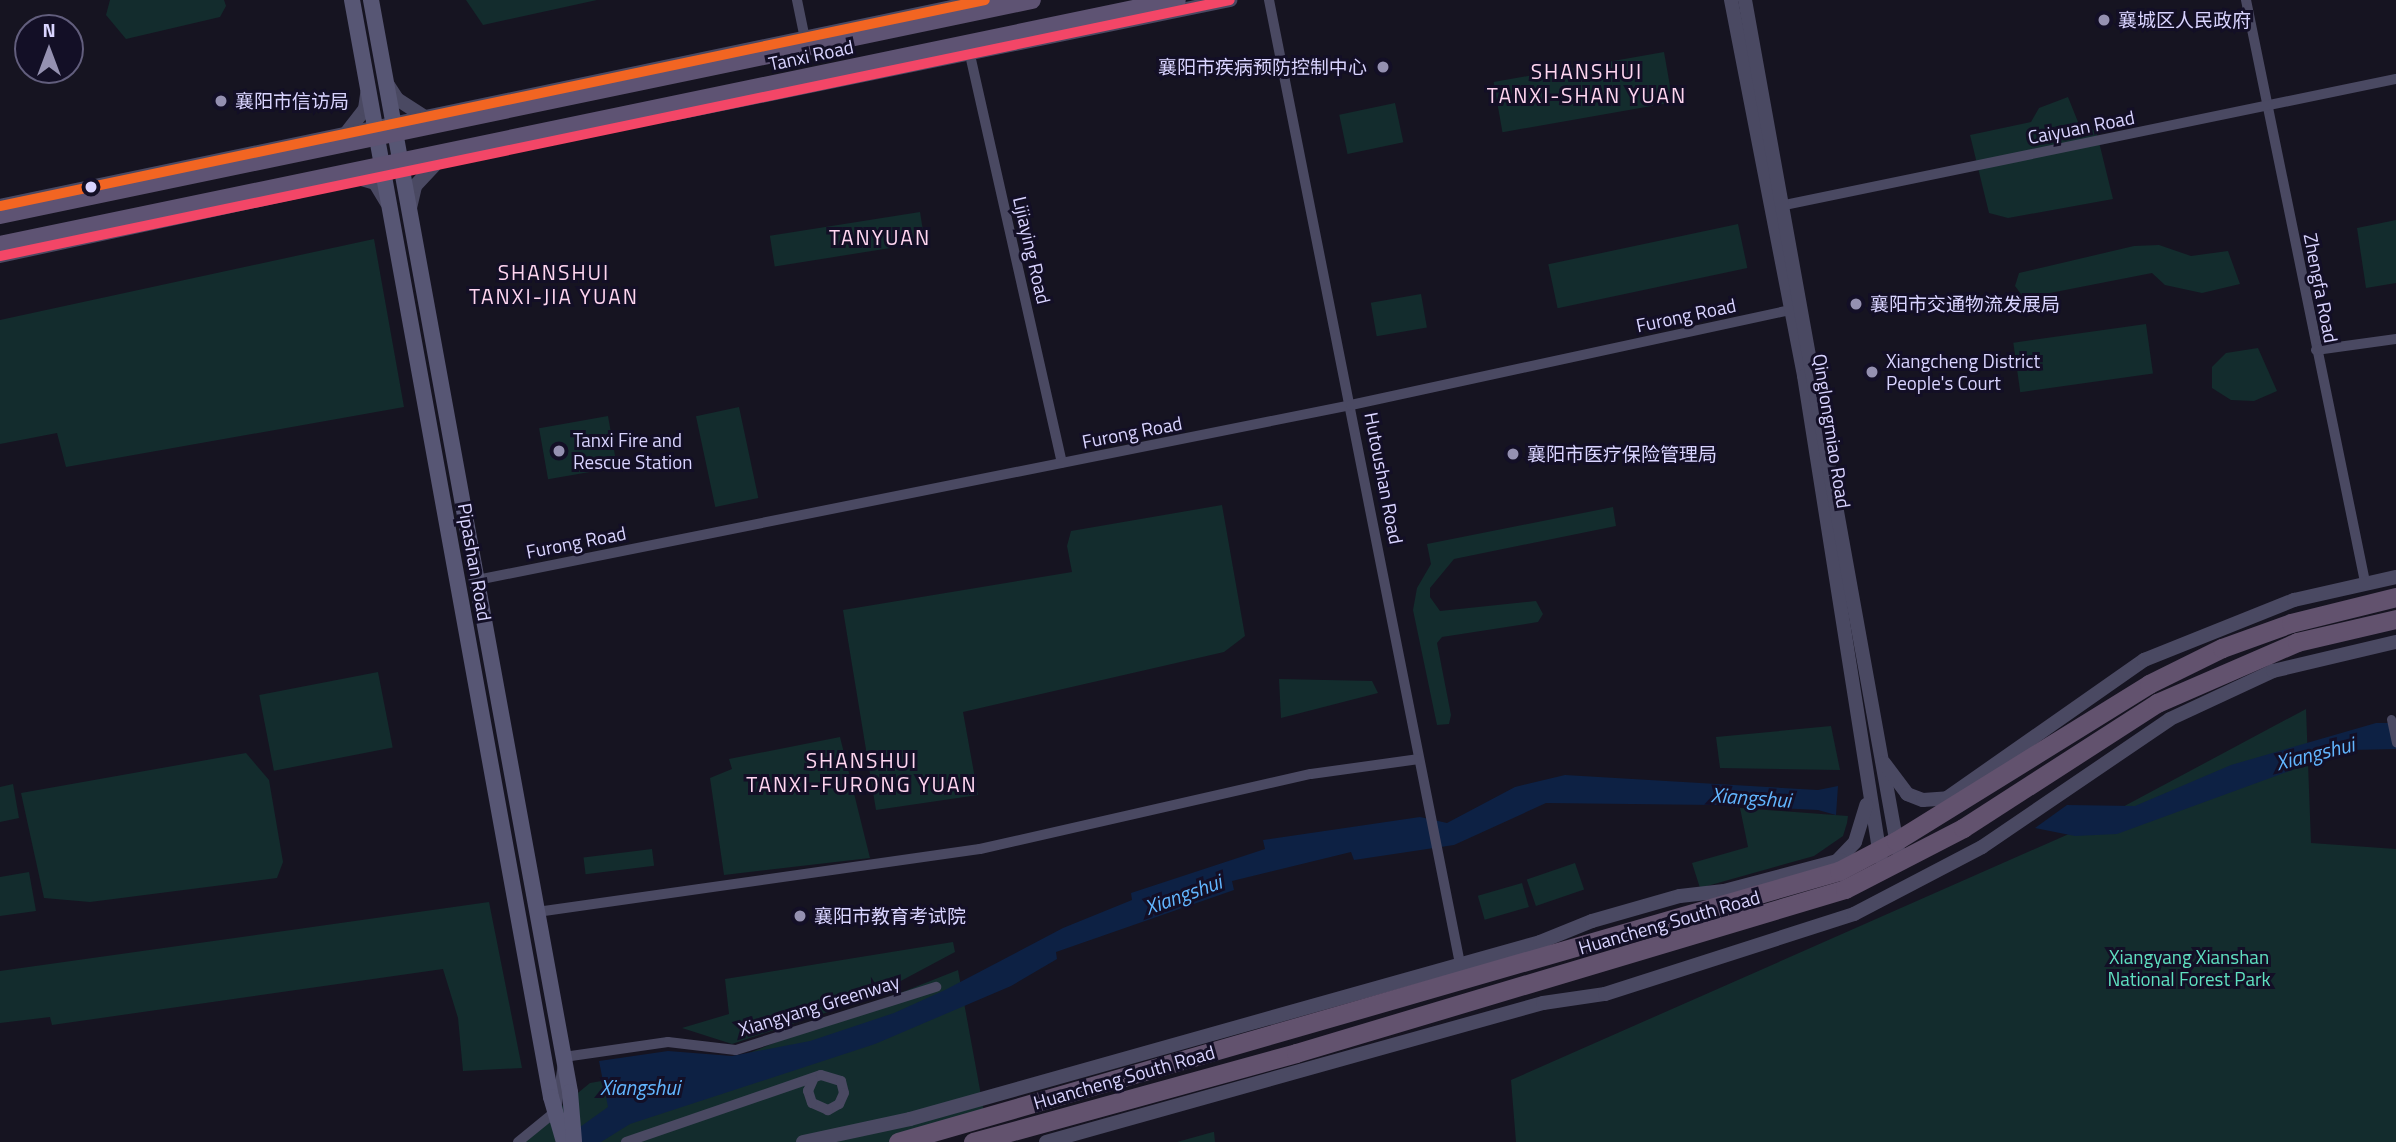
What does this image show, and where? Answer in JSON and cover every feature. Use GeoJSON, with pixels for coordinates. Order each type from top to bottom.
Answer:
{"type":"FeatureCollection","features":[{"type":"Feature","properties":{"kind":"highway","name":"Huancheng South Road"},"geometry":{"type":"LineString","coordinates":[[898,1142],[1462,973],[1839,871],[1967,798],[2148,684],[2222,648],[2369,602],[2396,597]]}},
{"type":"Feature","properties":{"kind":"highway","name":"Huancheng South Road"},"geometry":{"type":"LineString","coordinates":[[973,1142],[1468,1002],[1809,901],[1884,870],[1964,828],[2157,703],[2297,642],[2373,622],[2396,620]]}},
{"type":"Feature","properties":{"kind":"main road","name":"Pipashan Road"},"geometry":{"type":"LineString","coordinates":[[352,0],[556,1111],[568,1135]]}},
{"type":"Feature","properties":{"kind":"main road","name":"Pipashan Road"},"geometry":{"type":"LineString","coordinates":[[371,0],[564,1057],[568,1135]]}},
{"type":"Feature","properties":{"kind":"main road","name":"Tanxi Road"},"geometry":{"type":"LineString","coordinates":[[0,215],[395,127],[806,42],[1032,0]]}},
{"type":"Feature","properties":{"kind":"main road","name":"Tanxi Road"},"geometry":{"type":"LineString","coordinates":[[0,245],[969,49],[1177,0]]}},
{"type":"Feature","properties":{"kind":"street"},"geometry":{"type":"LineString","coordinates":[[797,0],[806,42]]}},
{"type":"Feature","properties":{"kind":"street"},"geometry":{"type":"LineString","coordinates":[[395,127],[423,116],[806,42],[985,0]]}},
{"type":"Feature","properties":{"kind":"street"},"geometry":{"type":"LineString","coordinates":[[402,165],[437,162],[969,49],[1230,0]]}},
{"type":"Feature","properties":{"kind":"street","name":"Hutoushan Road"},"geometry":{"type":"LineString","coordinates":[[1269,0],[1352,405],[1462,973]]}},
{"type":"Feature","properties":{"kind":"street","name":"Qinglongmiao Road"},"geometry":{"type":"LineString","coordinates":[[1731,0],[1778,206],[1791,310],[1868,783],[1887,845],[1902,861]]}},
{"type":"Feature","properties":{"kind":"street","name":"Qinglongmiao Road"},"geometry":{"type":"LineString","coordinates":[[1745,0],[1778,206],[1882,760],[1887,845],[1884,870]]}},
{"type":"Feature","properties":{"kind":"street","name":"Zhengfa Road"},"geometry":{"type":"LineString","coordinates":[[2246,0],[2365,582]]}},
{"type":"Feature","properties":{"kind":"street","name":"Lijiaying Road"},"geometry":{"type":"LineString","coordinates":[[969,49],[1062,463]]}},
{"type":"Feature","properties":{"kind":"street","name":"Caiyuan Road"},"geometry":{"type":"LineString","coordinates":[[1778,206],[2396,79]]}},
{"type":"Feature","properties":{"kind":"street"},"geometry":{"type":"LineString","coordinates":[[386,83],[397,99],[423,116]]}},
{"type":"Feature","properties":{"kind":"street"},"geometry":{"type":"LineString","coordinates":[[347,132],[365,109],[368,89]]}},
{"type":"Feature","properties":{"kind":"street"},"geometry":{"type":"LineString","coordinates":[[0,206],[347,132],[376,131]]}},
{"type":"Feature","properties":{"kind":"street"},"geometry":{"type":"LineString","coordinates":[[410,208],[415,186],[437,162]]}},
{"type":"Feature","properties":{"kind":"street"},"geometry":{"type":"LineString","coordinates":[[0,256],[358,178],[382,169]]}},
{"type":"Feature","properties":{"kind":"street"},"geometry":{"type":"LineString","coordinates":[[358,178],[375,183],[389,208]]}},
{"type":"Feature","properties":{"kind":"street","name":"Furong Road"},"geometry":{"type":"LineString","coordinates":[[477,580],[1352,405],[1791,310]]}},
{"type":"Feature","properties":{"kind":"street"},"geometry":{"type":"LineString","coordinates":[[2316,350],[2396,340]]}},
{"type":"Feature","properties":{"kind":"street"},"geometry":{"type":"LineString","coordinates":[[1947,798],[2144,660],[2237,620],[2365,582],[2396,578]]}},
{"type":"Feature","properties":{"kind":"street"},"geometry":{"type":"LineString","coordinates":[[2365,582],[2378,644]]}},
{"type":"Feature","properties":{"kind":"street"},"geometry":{"type":"LineString","coordinates":[[1046,1142],[1473,1025],[1543,1003],[1605,994],[1854,914],[1982,847],[2170,719],[2273,671],[2378,644],[2396,642]]}},
{"type":"Feature","properties":{"kind":"street"},"geometry":{"type":"LineString","coordinates":[[2391,719],[2396,741]]}},
{"type":"Feature","properties":{"kind":"street"},"geometry":{"type":"LineString","coordinates":[[537,912],[980,849],[1311,774],[1419,759]]}},
{"type":"Feature","properties":{"kind":"street"},"geometry":{"type":"LineString","coordinates":[[1882,760],[1906,794],[1923,800],[1967,798]]}},
{"type":"Feature","properties":{"kind":"street"},"geometry":{"type":"LineString","coordinates":[[1807,881],[1841,860],[1865,822],[1868,783]]}},
{"type":"Feature","properties":{"kind":"street"},"geometry":{"type":"LineString","coordinates":[[803,1142],[910,1119],[1462,973],[1680,896],[1724,891],[1841,860]]}},
{"type":"Feature","properties":{"kind":"street"},"geometry":{"type":"LineString","coordinates":[[1462,973],[1473,1025]]}},
{"type":"Feature","properties":{"kind":"street","name":"Xiangyang Greenway"},"geometry":{"type":"LineString","coordinates":[[564,1057],[668,1042],[736,1049],[936,987]]}},
{"type":"Feature","properties":{"kind":"street"},"geometry":{"type":"LineString","coordinates":[[518,1142],[556,1111],[564,1057]]}},
{"type":"Feature","properties":{"kind":"street"},"geometry":{"type":"LineString","coordinates":[[626,1142],[680,1120],[830,1074],[841,1081],[844,1093],[834,1108],[822,1110],[812,1103],[808,1091],[813,1080]]}},
{"type":"Feature","properties":{"kind":"green space"},"geometry":{"type":"Polygon","coordinates":[[[110,0],[224,0],[226,6],[220,17],[126,39],[106,15],[110,0]]]}},
{"type":"Feature","properties":{"kind":"green space"},"geometry":{"type":"Polygon","coordinates":[[[466,0],[597,0],[483,25],[466,0]]]}},
{"type":"Feature","properties":{"kind":"green space"},"geometry":{"type":"Polygon","coordinates":[[[1664,52],[1673,102],[1502,132],[1494,82],[1664,52]]]}},
{"type":"Feature","properties":{"kind":"green space"},"geometry":{"type":"Polygon","coordinates":[[[2068,97],[2080,127],[2096,130],[2113,199],[2008,218],[1989,213],[1970,135],[2031,122],[2039,108],[2068,97]]]}},
{"type":"Feature","properties":{"kind":"green space"},"geometry":{"type":"Polygon","coordinates":[[[1395,103],[1403,142],[1348,154],[1339,115],[1395,103]]]}},
{"type":"Feature","properties":{"kind":"green space"},"geometry":{"type":"Polygon","coordinates":[[[920,212],[925,243],[775,266],[770,236],[920,212]]]}},
{"type":"Feature","properties":{"kind":"green space"},"geometry":{"type":"Polygon","coordinates":[[[2396,220],[2396,283],[2366,288],[2357,228],[2396,220]]]}},
{"type":"Feature","properties":{"kind":"green space"},"geometry":{"type":"Polygon","coordinates":[[[1738,224],[1747,268],[1558,308],[1548,264],[1738,224]]]}},
{"type":"Feature","properties":{"kind":"green space"},"geometry":{"type":"Polygon","coordinates":[[[374,239],[404,407],[66,467],[57,433],[0,444],[0,320],[374,239]]]}},
{"type":"Feature","properties":{"kind":"green space"},"geometry":{"type":"Polygon","coordinates":[[[2159,245],[2191,256],[2228,251],[2240,284],[2202,293],[2165,285],[2152,273],[2024,298],[2015,286],[2019,273],[2134,246],[2159,245]]]}},
{"type":"Feature","properties":{"kind":"green space"},"geometry":{"type":"Polygon","coordinates":[[[1421,294],[1427,327],[1377,336],[1371,303],[1421,294]]]}},
{"type":"Feature","properties":{"kind":"green space"},"geometry":{"type":"Polygon","coordinates":[[[2146,324],[2153,374],[2020,392],[2013,343],[2146,324]]]}},
{"type":"Feature","properties":{"kind":"green space"},"geometry":{"type":"Polygon","coordinates":[[[2258,348],[2277,391],[2254,401],[2231,400],[2212,388],[2212,367],[2226,353],[2258,348]]]}},
{"type":"Feature","properties":{"kind":"green space"},"geometry":{"type":"Polygon","coordinates":[[[739,407],[758,498],[715,507],[696,416],[739,407]]]}},
{"type":"Feature","properties":{"kind":"green space"},"geometry":{"type":"Polygon","coordinates":[[[608,416],[617,467],[548,479],[539,428],[608,416]]]}},
{"type":"Feature","properties":{"kind":"green space"},"geometry":{"type":"Polygon","coordinates":[[[1222,505],[1245,636],[1224,652],[963,712],[978,795],[876,810],[843,610],[1072,572],[1067,546],[1071,531],[1222,505]]]}},
{"type":"Feature","properties":{"kind":"green space"},"geometry":{"type":"Polygon","coordinates":[[[1613,507],[1616,526],[1454,559],[1430,588],[1430,597],[1440,611],[1536,601],[1543,614],[1538,622],[1442,637],[1437,643],[1451,715],[1449,724],[1437,725],[1413,610],[1417,588],[1431,564],[1427,544],[1613,507]]]}},
{"type":"Feature","properties":{"kind":"green space"},"geometry":{"type":"Polygon","coordinates":[[[378,672],[393,748],[274,771],[259,695],[378,672]]]}},
{"type":"Feature","properties":{"kind":"green space"},"geometry":{"type":"Polygon","coordinates":[[[1279,679],[1372,681],[1378,693],[1281,718],[1279,679]]]}},
{"type":"Feature","properties":{"kind":"green space","name":"Xiangyang Xianshan National Forest Park"},"geometry":{"type":"Polygon","coordinates":[[[2306,709],[2311,843],[2396,849],[2396,1142],[1516,1142],[1511,1080],[2087,826],[2306,709]]]}},
{"type":"Feature","properties":{"kind":"green space"},"geometry":{"type":"Polygon","coordinates":[[[1831,726],[1840,770],[1720,768],[1716,737],[1831,726]]]}},
{"type":"Feature","properties":{"kind":"green space"},"geometry":{"type":"Polygon","coordinates":[[[840,737],[870,858],[724,875],[710,778],[732,769],[729,759],[840,737]]]}},
{"type":"Feature","properties":{"kind":"green space"},"geometry":{"type":"Polygon","coordinates":[[[246,753],[269,780],[283,862],[277,878],[90,902],[44,898],[21,793],[246,753]]]}},
{"type":"Feature","properties":{"kind":"green space"},"geometry":{"type":"Polygon","coordinates":[[[13,784],[19,818],[0,822],[0,787],[13,784]]]}},
{"type":"Feature","properties":{"kind":"green space"},"geometry":{"type":"Polygon","coordinates":[[[1740,808],[1848,816],[1843,836],[1814,856],[1700,888],[1692,863],[1748,847],[1740,808]]]}},
{"type":"Feature","properties":{"kind":"green space"},"geometry":{"type":"Polygon","coordinates":[[[652,849],[654,866],[586,874],[584,857],[652,849]]]}},
{"type":"Feature","properties":{"kind":"green space"},"geometry":{"type":"Polygon","coordinates":[[[1575,863],[1584,889],[1536,906],[1527,880],[1575,863]]]}},
{"type":"Feature","properties":{"kind":"green space"},"geometry":{"type":"Polygon","coordinates":[[[29,872],[36,911],[0,916],[0,877],[29,872]]]}},
{"type":"Feature","properties":{"kind":"green space"},"geometry":{"type":"Polygon","coordinates":[[[1522,883],[1529,907],[1485,920],[1478,896],[1522,883]]]}},
{"type":"Feature","properties":{"kind":"green space"},"geometry":{"type":"Polygon","coordinates":[[[489,902],[522,1068],[463,1071],[458,1018],[443,969],[52,1025],[50,1017],[0,1023],[0,971],[489,902]]]}},
{"type":"Feature","properties":{"kind":"green space"},"geometry":{"type":"Polygon","coordinates":[[[953,942],[955,952],[867,999],[732,1044],[682,1028],[729,1014],[725,979],[953,942]]]}},
{"type":"Feature","properties":{"kind":"green space"},"geometry":{"type":"Polygon","coordinates":[[[958,970],[985,1117],[898,1142],[518,1142],[590,1083],[739,1057],[958,970]]]}},
{"type":"Feature","properties":{"kind":"green space"},"geometry":{"type":"Polygon","coordinates":[[[1213,1132],[1215,1142],[1177,1142],[1213,1132]]]}},
{"type":"Feature","properties":{"kind":"water","name":"Xiangshui"},"geometry":{"type":"Polygon","coordinates":[[[2376,723],[2396,723],[2396,749],[2352,750],[2328,757],[2117,834],[2075,836],[2035,828],[2067,805],[2135,806],[2231,765],[2376,723]]]}},
{"type":"Feature","properties":{"kind":"water","name":"Xiangshui"},"geometry":{"type":"Polygon","coordinates":[[[1565,775],[1818,790],[1838,786],[1836,815],[1818,810],[1716,805],[1546,803],[1454,845],[1354,860],[1351,852],[1232,881],[1234,890],[1056,952],[1057,959],[1011,986],[875,1044],[630,1124],[601,1142],[559,1142],[608,1107],[599,1061],[668,1051],[732,1056],[810,1041],[894,1013],[945,990],[1063,928],[1132,900],[1131,893],[1265,849],[1263,840],[1420,817],[1447,823],[1515,787],[1565,775]]]}},
{"type":"Feature","properties":{"kind":"transit line"},"geometry":{"type":"LineString","coordinates":[[0,206],[985,0]]}},
{"type":"Feature","properties":{"kind":"transit line"},"geometry":{"type":"LineString","coordinates":[[0,256],[1230,0]]}},
{"type":"Feature","properties":{"kind":"place","name":"襄城区人民政府"},"geometry":{"type":"Point","coordinates":[2104,20]}},
{"type":"Feature","properties":{"kind":"place","name":"襄阳市疾病预防控制中心"},"geometry":{"type":"Point","coordinates":[1383,67]}},
{"type":"Feature","properties":{"kind":"place","name":"襄阳市信访局"},"geometry":{"type":"Point","coordinates":[221,101]}},
{"type":"Feature","properties":{"kind":"place","name":"襄阳市交通物流发展局"},"geometry":{"type":"Point","coordinates":[1856,304]}},
{"type":"Feature","properties":{"kind":"place","name":"Xiangcheng District People's Court"},"geometry":{"type":"Point","coordinates":[1872,372]}},
{"type":"Feature","properties":{"kind":"place","name":"Tanxi Fire and Rescue Station"},"geometry":{"type":"Point","coordinates":[559,451]}},
{"type":"Feature","properties":{"kind":"place","name":"襄阳市医疗保险管理局"},"geometry":{"type":"Point","coordinates":[1513,454]}},
{"type":"Feature","properties":{"kind":"place","name":"襄阳市教育考试院"},"geometry":{"type":"Point","coordinates":[800,916]}},
{"type":"Feature","properties":{"kind":"district","name":"SHANSHUI TANXI-SHAN YUAN"},"geometry":{"type":"Point","coordinates":[1587,83]}},
{"type":"Feature","properties":{"kind":"district","name":"TANYUAN"},"geometry":{"type":"Point","coordinates":[880,237]}},
{"type":"Feature","properties":{"kind":"district","name":"SHANSHUI TANXI-JIA YUAN"},"geometry":{"type":"Point","coordinates":[554,284]}},
{"type":"Feature","properties":{"kind":"district","name":"SHANSHUI TANXI-FURONG YUAN"},"geometry":{"type":"Point","coordinates":[862,772]}}]}
